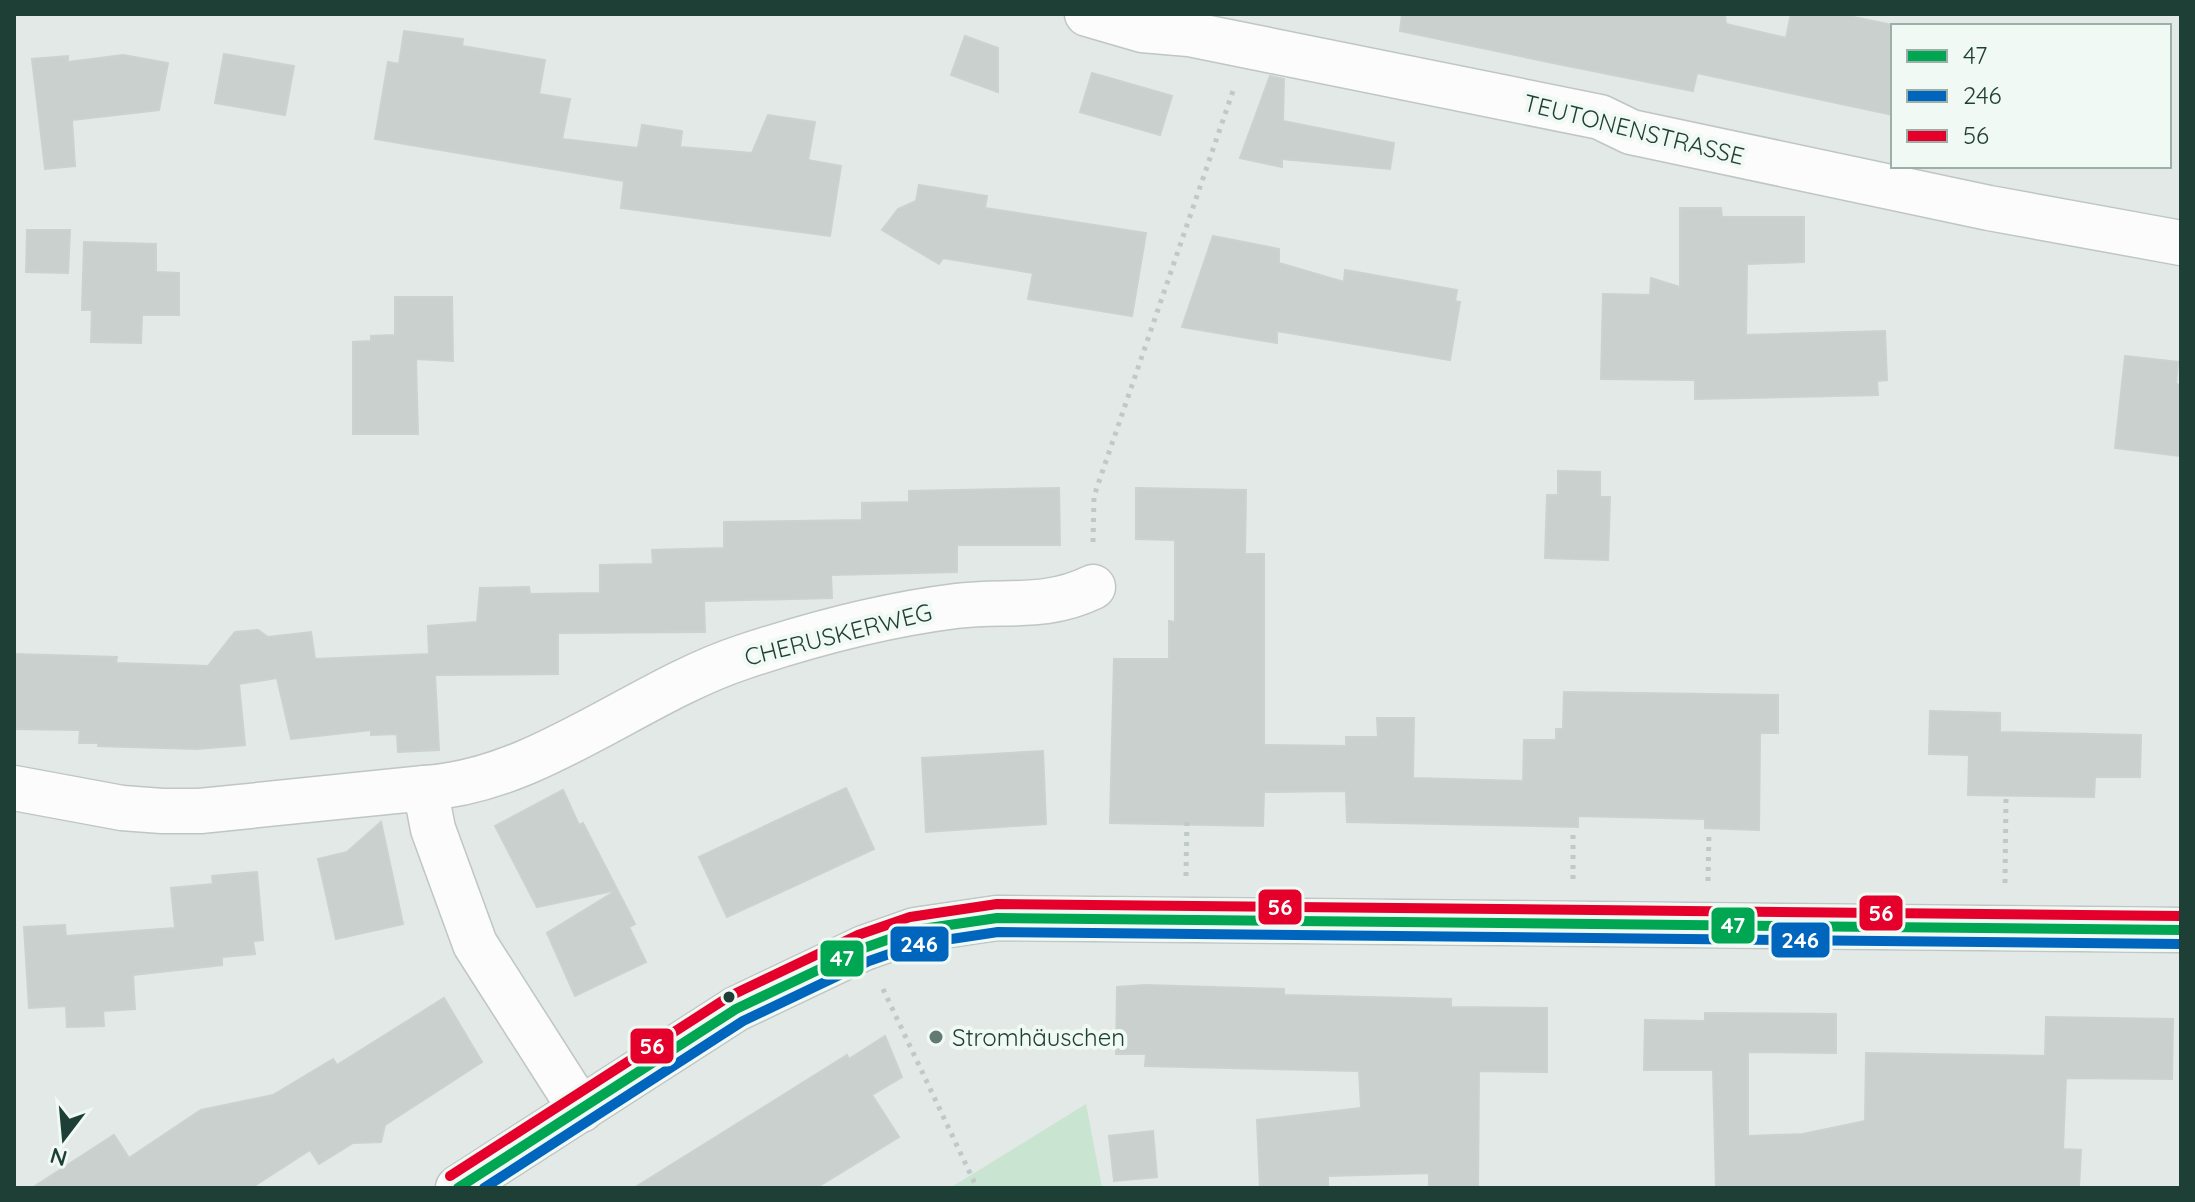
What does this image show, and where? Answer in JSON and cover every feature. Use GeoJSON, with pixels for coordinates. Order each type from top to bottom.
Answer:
{"type":"FeatureCollection","features":[{"type":"Feature","properties":{"kind":"street","name":"TEUTONENSTRASSE"},"geometry":{"type":"LineString","coordinates":[[1087,14],[1142,30],[1189,34],[1600,117],[1631,132],[2181,243]]}},
{"type":"Feature","properties":{"kind":"street","name":"CHERUSKERWEG"},"geometry":{"type":"LineString","coordinates":[[14,788],[122,808],[200,811],[460,786],[508,769],[666,691],[755,653],[886,617],[959,606],[1064,601],[1093,587]]}},
{"type":"Feature","properties":{"kind":"street"},"geometry":{"type":"LineString","coordinates":[[425,788],[433,829],[475,944],[581,1110]]}},
{"type":"Feature","properties":{"kind":"street"},"geometry":{"type":"LineString","coordinates":[[458,1188],[736,1009],[864,948],[915,930],[997,918],[2181,930]]}},
{"type":"Feature","properties":{"kind":"path"},"geometry":{"type":"LineString","coordinates":[[1093,587],[1094,496],[1248,46]]}},
{"type":"Feature","properties":{"kind":"path"},"geometry":{"type":"LineString","coordinates":[[2004,928],[2006,796]]}},
{"type":"Feature","properties":{"kind":"path"},"geometry":{"type":"LineString","coordinates":[[1185,921],[1187,817]]}},
{"type":"Feature","properties":{"kind":"path"},"geometry":{"type":"LineString","coordinates":[[1573,832],[1573,869]]}},
{"type":"Feature","properties":{"kind":"path"},"geometry":{"type":"LineString","coordinates":[[1709,834],[1709,869]]}},
{"type":"Feature","properties":{"kind":"path"},"geometry":{"type":"LineString","coordinates":[[864,948],[977,1188]]}},
{"type":"Feature","properties":{"kind":"path"},"geometry":{"type":"LineString","coordinates":[[969,1188],[973,1178]]}},
{"type":"Feature","properties":{"kind":"green space"},"geometry":{"type":"Polygon","coordinates":[[[1086,1104],[1102,1188],[950,1188],[1086,1104]]]}},
{"type":"Feature","properties":{"kind":"building"},"geometry":{"type":"Polygon","coordinates":[[[1402,14],[1725,14],[1726,24],[1786,38],[1791,14],[1839,14],[1891,25],[1891,115],[1697,73],[1693,91],[1400,31],[1402,14]]]}},
{"type":"Feature","properties":{"kind":"building"},"geometry":{"type":"Polygon","coordinates":[[[404,31],[463,39],[462,46],[545,60],[539,94],[570,99],[562,139],[638,148],[642,125],[682,131],[680,147],[752,153],[768,115],[815,122],[808,160],[841,166],[830,236],[621,208],[624,181],[375,139],[388,62],[399,64],[404,31]]]}},
{"type":"Feature","properties":{"kind":"building"},"geometry":{"type":"Polygon","coordinates":[[[965,36],[998,48],[998,92],[951,75],[965,36]]]}},
{"type":"Feature","properties":{"kind":"building"},"geometry":{"type":"Polygon","coordinates":[[[224,54],[294,66],[285,115],[215,103],[224,54]]]}},
{"type":"Feature","properties":{"kind":"building"},"geometry":{"type":"Polygon","coordinates":[[[123,55],[168,63],[159,110],[72,120],[75,166],[45,169],[32,59],[68,56],[68,62],[123,55]]]}},
{"type":"Feature","properties":{"kind":"building"},"geometry":{"type":"Polygon","coordinates":[[[1092,73],[1172,96],[1160,135],[1080,112],[1092,73]]]}},
{"type":"Feature","properties":{"kind":"building"},"geometry":{"type":"Polygon","coordinates":[[[1270,76],[1284,79],[1283,121],[1394,143],[1390,169],[1282,159],[1282,167],[1240,158],[1270,76]]]}},
{"type":"Feature","properties":{"kind":"building"},"geometry":{"type":"Polygon","coordinates":[[[919,185],[987,196],[985,208],[1146,233],[1132,316],[1028,299],[1033,273],[943,258],[939,264],[882,230],[898,209],[916,201],[919,185]]]}},
{"type":"Feature","properties":{"kind":"building"},"geometry":{"type":"Polygon","coordinates":[[[1680,208],[1721,208],[1722,217],[1804,217],[1804,262],[1747,264],[1746,335],[1885,331],[1887,380],[1877,381],[1878,395],[1695,399],[1695,380],[1601,379],[1603,294],[1650,295],[1651,278],[1680,287],[1680,208]]]}},
{"type":"Feature","properties":{"kind":"building"},"geometry":{"type":"Polygon","coordinates":[[[27,230],[70,230],[68,273],[26,272],[27,230]]]}},
{"type":"Feature","properties":{"kind":"building"},"geometry":{"type":"Polygon","coordinates":[[[1213,236],[1279,249],[1279,263],[1344,282],[1345,270],[1457,290],[1455,301],[1460,302],[1450,360],[1277,331],[1277,343],[1182,327],[1213,236]]]}},
{"type":"Feature","properties":{"kind":"building"},"geometry":{"type":"Polygon","coordinates":[[[84,242],[156,244],[156,272],[179,273],[179,315],[142,315],[141,343],[91,342],[92,310],[82,310],[84,242]]]}},
{"type":"Feature","properties":{"kind":"building"},"geometry":{"type":"Polygon","coordinates":[[[395,297],[452,297],[453,361],[416,359],[418,434],[353,434],[353,342],[371,341],[371,336],[395,335],[395,297]]]}},
{"type":"Feature","properties":{"kind":"building"},"geometry":{"type":"Polygon","coordinates":[[[2125,356],[2178,362],[2176,384],[2181,385],[2181,456],[2115,448],[2125,356]]]}},
{"type":"Feature","properties":{"kind":"building"},"geometry":{"type":"Polygon","coordinates":[[[1558,471],[1600,472],[1600,497],[1610,497],[1608,560],[1545,558],[1547,495],[1558,495],[1558,471]]]}},
{"type":"Feature","properties":{"kind":"building"},"geometry":{"type":"Polygon","coordinates":[[[1059,488],[1060,545],[957,545],[957,572],[831,575],[832,598],[704,601],[705,632],[558,633],[558,674],[435,675],[439,750],[398,752],[397,734],[371,735],[371,730],[291,739],[277,678],[239,684],[245,745],[196,749],[98,746],[98,743],[79,743],[80,730],[14,729],[14,654],[117,657],[116,663],[208,666],[235,632],[258,630],[268,637],[311,632],[315,659],[429,654],[428,626],[477,622],[480,588],[529,587],[530,594],[600,593],[600,565],[653,564],[652,550],[724,548],[724,522],[862,520],[862,503],[909,502],[909,491],[1059,488]]]}},
{"type":"Feature","properties":{"kind":"building"},"geometry":{"type":"Polygon","coordinates":[[[1136,488],[1246,490],[1245,554],[1264,554],[1264,745],[1346,746],[1346,737],[1378,737],[1377,718],[1414,718],[1413,778],[1523,781],[1524,740],[1556,740],[1556,729],[1563,729],[1564,692],[1778,695],[1778,733],[1760,733],[1759,830],[1705,828],[1705,819],[1578,816],[1578,827],[1347,822],[1346,791],[1264,792],[1263,826],[1110,823],[1114,659],[1169,659],[1169,621],[1175,622],[1175,540],[1136,539],[1136,488]]]}},
{"type":"Feature","properties":{"kind":"building"},"geometry":{"type":"Polygon","coordinates":[[[1930,711],[2000,713],[2000,732],[2141,735],[2140,777],[2095,777],[2094,797],[1968,795],[1969,755],[1929,754],[1930,711]]]}},
{"type":"Feature","properties":{"kind":"building"},"geometry":{"type":"Polygon","coordinates":[[[1043,751],[1046,824],[926,832],[922,758],[1043,751]]]}},
{"type":"Feature","properties":{"kind":"building"},"geometry":{"type":"Polygon","coordinates":[[[846,788],[874,849],[727,917],[699,857],[846,788]]]}},
{"type":"Feature","properties":{"kind":"building"},"geometry":{"type":"Polygon","coordinates":[[[563,790],[579,825],[583,823],[635,924],[629,927],[646,962],[575,996],[547,933],[617,890],[537,907],[495,826],[563,790]]]}},
{"type":"Feature","properties":{"kind":"building"},"geometry":{"type":"Polygon","coordinates":[[[381,822],[403,924],[336,939],[318,859],[347,852],[381,822]]]}},
{"type":"Feature","properties":{"kind":"building"},"geometry":{"type":"Polygon","coordinates":[[[257,872],[263,940],[253,941],[255,954],[222,957],[222,965],[133,975],[135,1009],[103,1011],[104,1026],[67,1027],[66,1006],[29,1008],[24,927],[65,925],[66,936],[175,928],[171,888],[213,884],[212,876],[257,872]]]}},
{"type":"Feature","properties":{"kind":"building"},"geometry":{"type":"Polygon","coordinates":[[[1117,987],[1284,989],[1284,995],[1451,999],[1451,1007],[1547,1008],[1547,1072],[1479,1071],[1478,1188],[1429,1188],[1429,1173],[1328,1176],[1328,1188],[1260,1188],[1257,1120],[1361,1108],[1359,1071],[1145,1066],[1146,1054],[1116,1054],[1117,987]]]}},
{"type":"Feature","properties":{"kind":"building"},"geometry":{"type":"Polygon","coordinates":[[[444,998],[482,1062],[385,1125],[381,1142],[353,1143],[319,1164],[310,1150],[251,1188],[32,1188],[114,1135],[129,1158],[201,1110],[273,1095],[333,1059],[337,1065],[444,998]]]}},
{"type":"Feature","properties":{"kind":"building"},"geometry":{"type":"Polygon","coordinates":[[[1705,1013],[1836,1014],[1836,1053],[1748,1052],[1748,1136],[1803,1134],[1865,1121],[1866,1053],[2045,1056],[2046,1017],[2173,1019],[2172,1079],[2066,1078],[2063,1149],[2081,1150],[2079,1188],[1716,1188],[1713,1070],[1644,1070],[1645,1020],[1705,1021],[1705,1013]]]}},
{"type":"Feature","properties":{"kind":"building"},"geometry":{"type":"Polygon","coordinates":[[[885,1036],[902,1077],[872,1095],[899,1137],[816,1188],[634,1188],[847,1055],[849,1059],[885,1036]]]}},
{"type":"Feature","properties":{"kind":"building"},"geometry":{"type":"Polygon","coordinates":[[[1153,1131],[1157,1177],[1114,1181],[1109,1136],[1153,1131]]]}},
{"type":"Feature","properties":{"kind":"transit line","name":"56"},"geometry":{"type":"LineString","coordinates":[[450,1176],[730,996],[858,935],[910,917],[997,904],[2181,916]]}},
{"type":"Feature","properties":{"kind":"transit line","name":"47"},"geometry":{"type":"LineString","coordinates":[[458,1188],[736,1009],[864,948],[915,930],[997,918],[2181,930]]}},
{"type":"Feature","properties":{"kind":"transit line","name":"246"},"geometry":{"type":"LineString","coordinates":[[484,1188],[743,1021],[869,961],[918,944],[998,932],[2181,944]]}},
{"type":"Feature","properties":{"kind":"place","name":"Stromhäuschen"},"geometry":{"type":"Point","coordinates":[936,1037]}}]}
